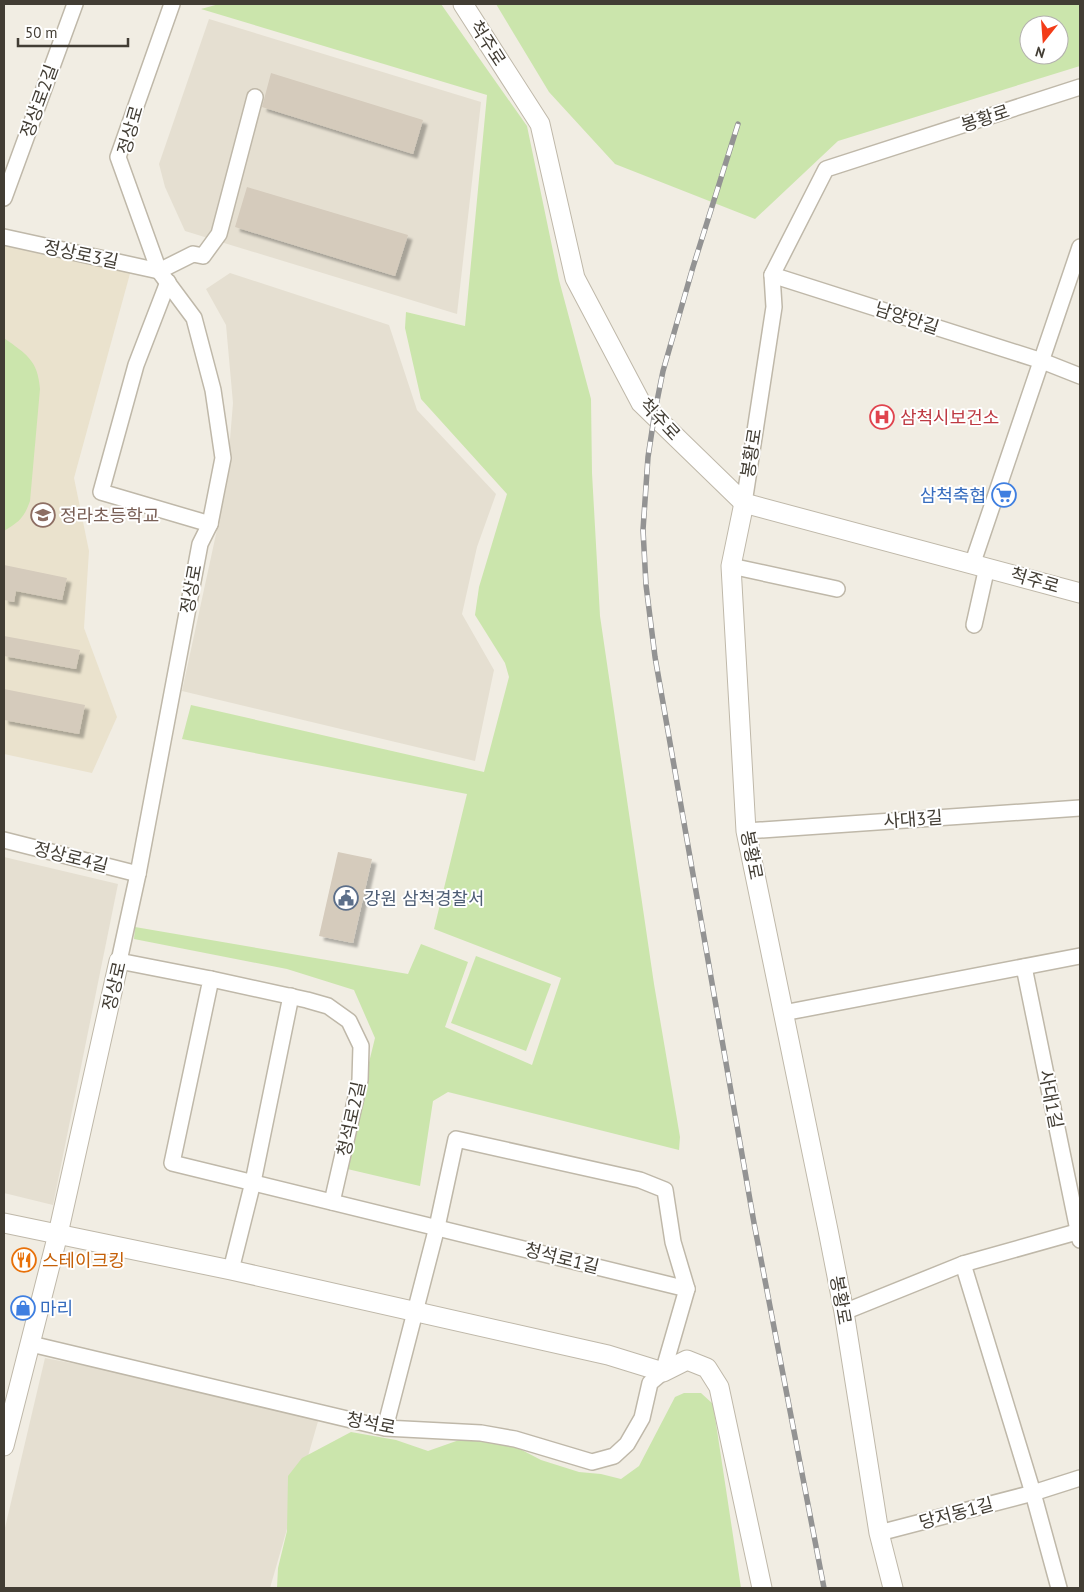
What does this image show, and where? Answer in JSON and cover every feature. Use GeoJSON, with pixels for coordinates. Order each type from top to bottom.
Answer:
{"type":"FeatureCollection","features":[{"type":"Feature","properties":{"kind":"street","name":"정상로2길"},"geometry":{"type":"LineString","coordinates":[[4,198],[75,4]]}},
{"type":"Feature","properties":{"kind":"street","name":"정상로"},"geometry":{"type":"LineString","coordinates":[[4,1446],[58,1234],[119,961],[138,874],[200,544],[210,524],[223,458],[213,390],[194,318],[163,277],[118,157],[172,4]]}},
{"type":"Feature","properties":{"kind":"street","name":"척주로"},"geometry":{"type":"LineString","coordinates":[[463,4],[540,124],[575,278],[642,403],[744,503],[1080,593]]}},
{"type":"Feature","properties":{"kind":"street","name":"봉황로"},"geometry":{"type":"LineString","coordinates":[[893,1588],[879,1533],[844,1312],[746,831],[732,566],[744,503],[774,307],[772,276],[826,169],[1078,89]]}},
{"type":"Feature","properties":{"kind":"street"},"geometry":{"type":"LineString","coordinates":[[210,524],[101,492],[136,365],[163,277],[193,254],[203,256],[219,234],[255,97]]}},
{"type":"Feature","properties":{"kind":"street","name":"정상로3길"},"geometry":{"type":"LineString","coordinates":[[4,237],[163,277]]}},
{"type":"Feature","properties":{"kind":"street"},"geometry":{"type":"LineString","coordinates":[[974,625],[980,566],[1042,361],[1080,247]]}},
{"type":"Feature","properties":{"kind":"street","name":"남양안길"},"geometry":{"type":"LineString","coordinates":[[772,276],[1042,361],[1080,376]]}},
{"type":"Feature","properties":{"kind":"street"},"geometry":{"type":"LineString","coordinates":[[732,566],[837,589]]}},
{"type":"Feature","properties":{"kind":"street","name":"사대3길"},"geometry":{"type":"LineString","coordinates":[[746,831],[1080,808]]}},
{"type":"Feature","properties":{"kind":"street","name":"정상로4길"},"geometry":{"type":"LineString","coordinates":[[4,840],[138,874]]}},
{"type":"Feature","properties":{"kind":"street"},"geometry":{"type":"LineString","coordinates":[[783,1013],[1080,956]]}},
{"type":"Feature","properties":{"kind":"street","name":"청석로2길"},"geometry":{"type":"LineString","coordinates":[[119,961],[291,996],[328,1006],[349,1022],[361,1046],[360,1080],[332,1202]]}},
{"type":"Feature","properties":{"kind":"street","name":"사대1길"},"geometry":{"type":"LineString","coordinates":[[844,1312],[963,1264],[1080,1234],[1024,967]]}},
{"type":"Feature","properties":{"kind":"street"},"geometry":{"type":"LineString","coordinates":[[211,979],[172,1163],[332,1202]]}},
{"type":"Feature","properties":{"kind":"street"},"geometry":{"type":"LineString","coordinates":[[231,1270],[253,1182],[291,996]]}},
{"type":"Feature","properties":{"kind":"street"},"geometry":{"type":"LineString","coordinates":[[385,1428],[436,1227],[456,1139],[640,1180],[665,1190],[673,1242],[686,1289]]}},
{"type":"Feature","properties":{"kind":"street","name":"청석로1길"},"geometry":{"type":"LineString","coordinates":[[332,1202],[686,1289]]}},
{"type":"Feature","properties":{"kind":"street"},"geometry":{"type":"LineString","coordinates":[[4,1222],[415,1311],[608,1355],[663,1372]]}},
{"type":"Feature","properties":{"kind":"street"},"geometry":{"type":"LineString","coordinates":[[963,1264],[1032,1493],[1058,1588]]}},
{"type":"Feature","properties":{"kind":"street","name":"청석로"},"geometry":{"type":"LineString","coordinates":[[663,1372],[686,1289]]}},
{"type":"Feature","properties":{"kind":"street","name":"청석로"},"geometry":{"type":"LineString","coordinates":[[31,1344],[385,1428],[481,1433],[515,1439],[592,1462],[614,1456],[627,1444],[642,1418],[650,1382],[663,1372],[687,1360],[707,1368],[719,1387],[762,1588]]}},
{"type":"Feature","properties":{"kind":"street","name":"당저동1길"},"geometry":{"type":"LineString","coordinates":[[879,1533],[1032,1493],[1080,1478]]}},
{"type":"Feature","properties":{"kind":"shaded area"},"geometry":{"type":"Polygon","coordinates":[[[209,19],[481,102],[457,314],[185,231],[165,187],[159,164],[209,19]]]}},
{"type":"Feature","properties":{"kind":"shaded area","name":"정라초등학교"},"geometry":{"type":"Polygon","coordinates":[[[4,241],[131,270],[74,478],[89,551],[84,628],[117,717],[92,773],[4,754],[4,241]]]}},
{"type":"Feature","properties":{"kind":"shaded area"},"geometry":{"type":"Polygon","coordinates":[[[230,273],[389,325],[417,410],[496,494],[477,547],[462,614],[494,670],[475,761],[182,691],[226,488],[233,403],[226,325],[206,289],[230,273]]]}},
{"type":"Feature","properties":{"kind":"shaded area"},"geometry":{"type":"Polygon","coordinates":[[[4,857],[118,884],[53,1205],[4,1193],[4,857]]]}},
{"type":"Feature","properties":{"kind":"shaded area"},"geometry":{"type":"Polygon","coordinates":[[[45,1358],[321,1411],[270,1588],[4,1588],[4,1532],[45,1358]]]}},
{"type":"Feature","properties":{"kind":"green space"},"geometry":{"type":"Polygon","coordinates":[[[219,4],[441,4],[527,126],[559,280],[591,399],[592,473],[600,616],[654,984],[680,1137],[679,1150],[448,1092],[433,1101],[420,1186],[343,1168],[375,1038],[354,990],[287,969],[134,939],[135,927],[408,974],[421,944],[468,962],[445,1027],[532,1065],[561,978],[434,929],[467,794],[182,739],[191,705],[484,772],[509,677],[505,663],[475,615],[479,587],[507,494],[421,399],[405,328],[406,312],[465,326],[487,95],[201,9],[219,4]]]}},
{"type":"Feature","properties":{"kind":"green space"},"geometry":{"type":"Polygon","coordinates":[[[496,4],[1080,4],[1080,66],[838,141],[755,219],[615,164],[549,92],[496,4]]]}},
{"type":"Feature","properties":{"kind":"green space"},"geometry":{"type":"Polygon","coordinates":[[[4,338],[25,354],[34,364],[40,389],[30,501],[26,512],[20,519],[4,531],[4,338]]]}},
{"type":"Feature","properties":{"kind":"green space"},"geometry":{"type":"Polygon","coordinates":[[[476,956],[551,984],[526,1051],[451,1023],[476,956]]]}},
{"type":"Feature","properties":{"kind":"green space"},"geometry":{"type":"Polygon","coordinates":[[[684,1393],[701,1393],[713,1404],[741,1588],[277,1588],[278,1568],[287,1531],[288,1476],[302,1458],[351,1432],[396,1440],[428,1451],[462,1439],[503,1440],[541,1460],[579,1472],[601,1474],[621,1479],[639,1466],[675,1397],[684,1393]]]}},
{"type":"Feature","properties":{"kind":"building"},"geometry":{"type":"Polygon","coordinates":[[[271,73],[423,120],[413,154],[262,107],[271,73]]]}},
{"type":"Feature","properties":{"kind":"building"},"geometry":{"type":"Polygon","coordinates":[[[247,187],[408,235],[395,276],[235,227],[247,187]]]}},
{"type":"Feature","properties":{"kind":"building"},"geometry":{"type":"Polygon","coordinates":[[[4,565],[67,578],[62,600],[16,591],[14,602],[4,600],[4,565]]]}},
{"type":"Feature","properties":{"kind":"building"},"geometry":{"type":"Polygon","coordinates":[[[4,636],[80,650],[76,669],[4,656],[4,636]]]}},
{"type":"Feature","properties":{"kind":"building"},"geometry":{"type":"Polygon","coordinates":[[[4,689],[85,705],[79,734],[4,720],[4,689]]]}},
{"type":"Feature","properties":{"kind":"building","name":"강원 삼척경찰서"},"geometry":{"type":"Polygon","coordinates":[[[338,852],[372,859],[353,943],[319,936],[338,852]]]}},
{"type":"Feature","properties":{"kind":"railway"},"geometry":{"type":"LineString","coordinates":[[738,124],[693,267],[663,371],[655,411],[648,457],[643,530],[646,585],[655,657],[754,1223],[824,1588]]}},
{"type":"Feature","properties":{"kind":"place","name":"삼척시보건소"},"geometry":{"type":"Point","coordinates":[882,417]}},
{"type":"Feature","properties":{"kind":"place","name":"삼척축협"},"geometry":{"type":"Point","coordinates":[1004,495]}},
{"type":"Feature","properties":{"kind":"place","name":"정라초등학교"},"geometry":{"type":"Point","coordinates":[43,515]}},
{"type":"Feature","properties":{"kind":"place","name":"강원 삼척경찰서"},"geometry":{"type":"Point","coordinates":[346,898]}},
{"type":"Feature","properties":{"kind":"place","name":"스테이크킹"},"geometry":{"type":"Point","coordinates":[24,1260]}},
{"type":"Feature","properties":{"kind":"place","name":"마리"},"geometry":{"type":"Point","coordinates":[23,1308]}}]}
